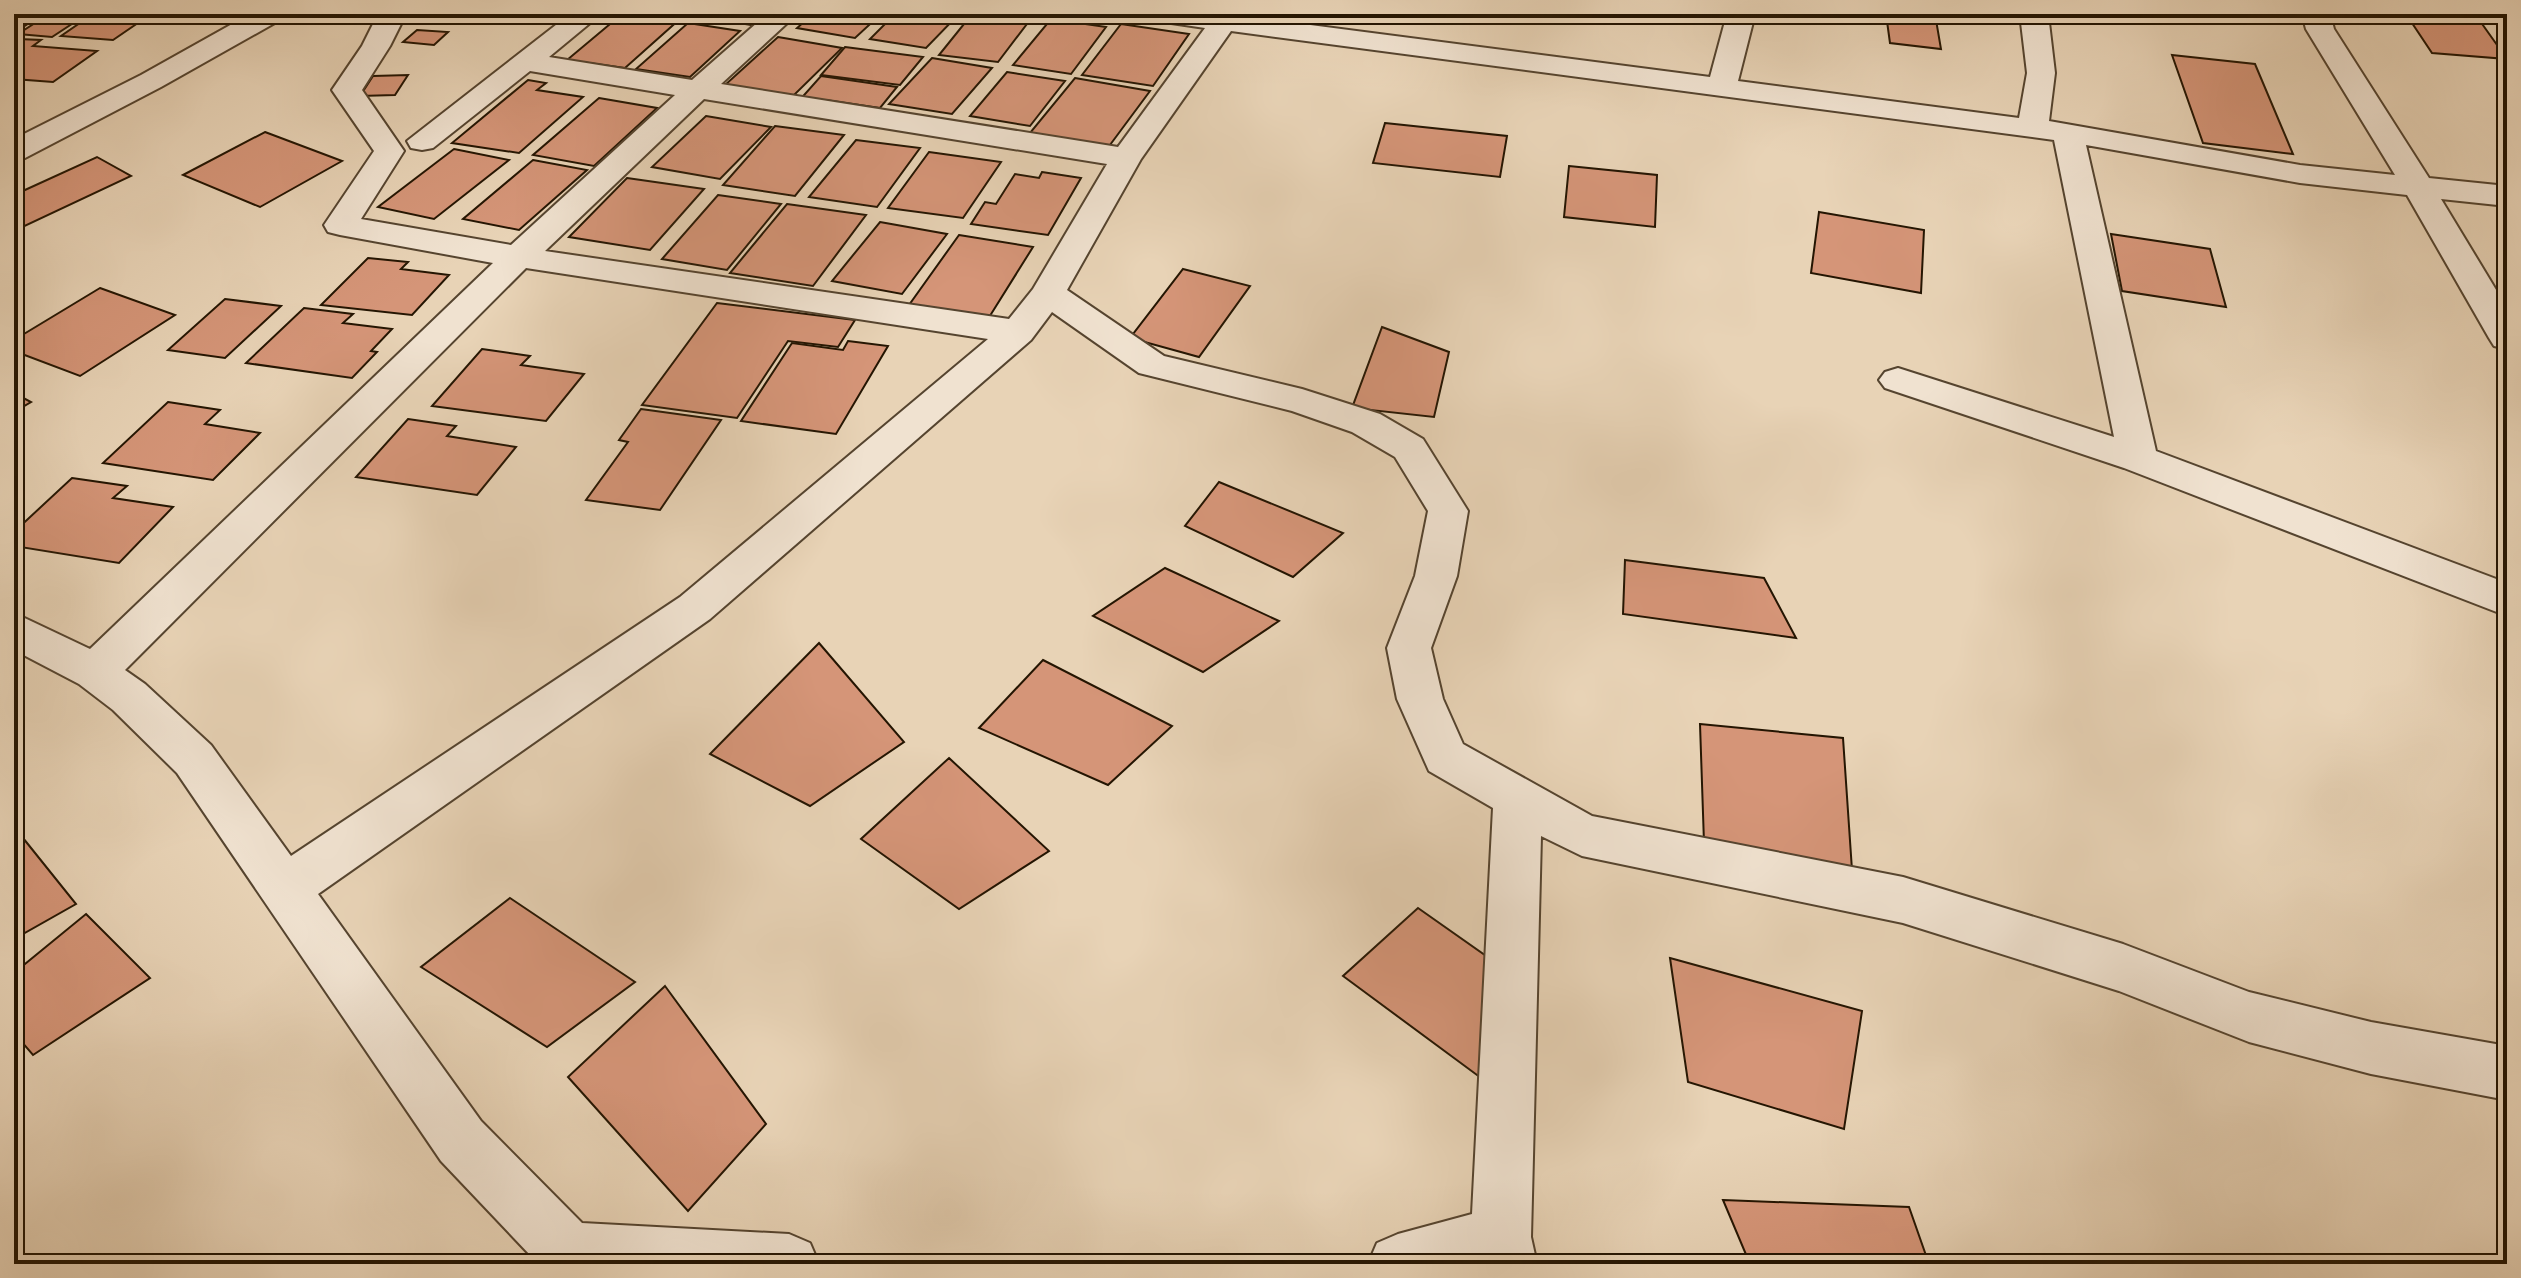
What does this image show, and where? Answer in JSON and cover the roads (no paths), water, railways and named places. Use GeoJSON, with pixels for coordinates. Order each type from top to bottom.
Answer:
{"type":"FeatureCollection","features":[{"type":"Feature","properties":{"kind":"street"},"geometry":{"type":"LineString","coordinates":[[14,151],[151,81],[270,14]]}},
{"type":"Feature","properties":{"kind":"street"},"geometry":{"type":"LineString","coordinates":[[392,14],[376,46],[347,90],[389,151],[340,225],[519,257],[1018,332]]}},
{"type":"Feature","properties":{"kind":"street"},"geometry":{"type":"LineString","coordinates":[[422,141],[587,14]]}},
{"type":"Feature","properties":{"kind":"street"},"geometry":{"type":"LineString","coordinates":[[95,672],[519,257],[697,89],[783,14]]}},
{"type":"Feature","properties":{"kind":"street"},"geometry":{"type":"LineString","coordinates":[[1161,14],[1226,18],[2033,128],[2300,174],[2507,196]]}},
{"type":"Feature","properties":{"kind":"street"},"geometry":{"type":"LineString","coordinates":[[1722,88],[1741,14]]}},
{"type":"Feature","properties":{"kind":"street"},"geometry":{"type":"LineString","coordinates":[[2033,128],[2041,73],[2034,14]]}},
{"type":"Feature","properties":{"kind":"street"},"geometry":{"type":"LineString","coordinates":[[2316,14],[2320,29],[2507,338]]}},
{"type":"Feature","properties":{"kind":"street"},"geometry":{"type":"LineString","coordinates":[[285,888],[695,608],[1018,332],[1048,293],[1126,158],[1226,18]]}},
{"type":"Feature","properties":{"kind":"street"},"geometry":{"type":"LineString","coordinates":[[525,62],[1126,158]]}},
{"type":"Feature","properties":{"kind":"street"},"geometry":{"type":"LineString","coordinates":[[2068,133],[2138,459]]}},
{"type":"Feature","properties":{"kind":"street"},"geometry":{"type":"LineString","coordinates":[[1048,293],[1152,365],[1302,401],[1366,423],[1409,448],[1448,511],[1436,576],[1409,648],[1420,699],[1446,757],[1582,835],[1903,900],[2123,968],[2249,1017],[2371,1048],[2507,1073]]}},
{"type":"Feature","properties":{"kind":"street"},"geometry":{"type":"LineString","coordinates":[[1898,380],[2138,459],[2507,600]]}},
{"type":"Feature","properties":{"kind":"street"},"geometry":{"type":"LineString","coordinates":[[14,630],[95,672],[129,697],[194,759],[461,1141],[569,1260],[789,1264]]}},
{"type":"Feature","properties":{"kind":"street"},"geometry":{"type":"LineString","coordinates":[[1398,1264],[1504,1250],[1518,797]]}}]}
